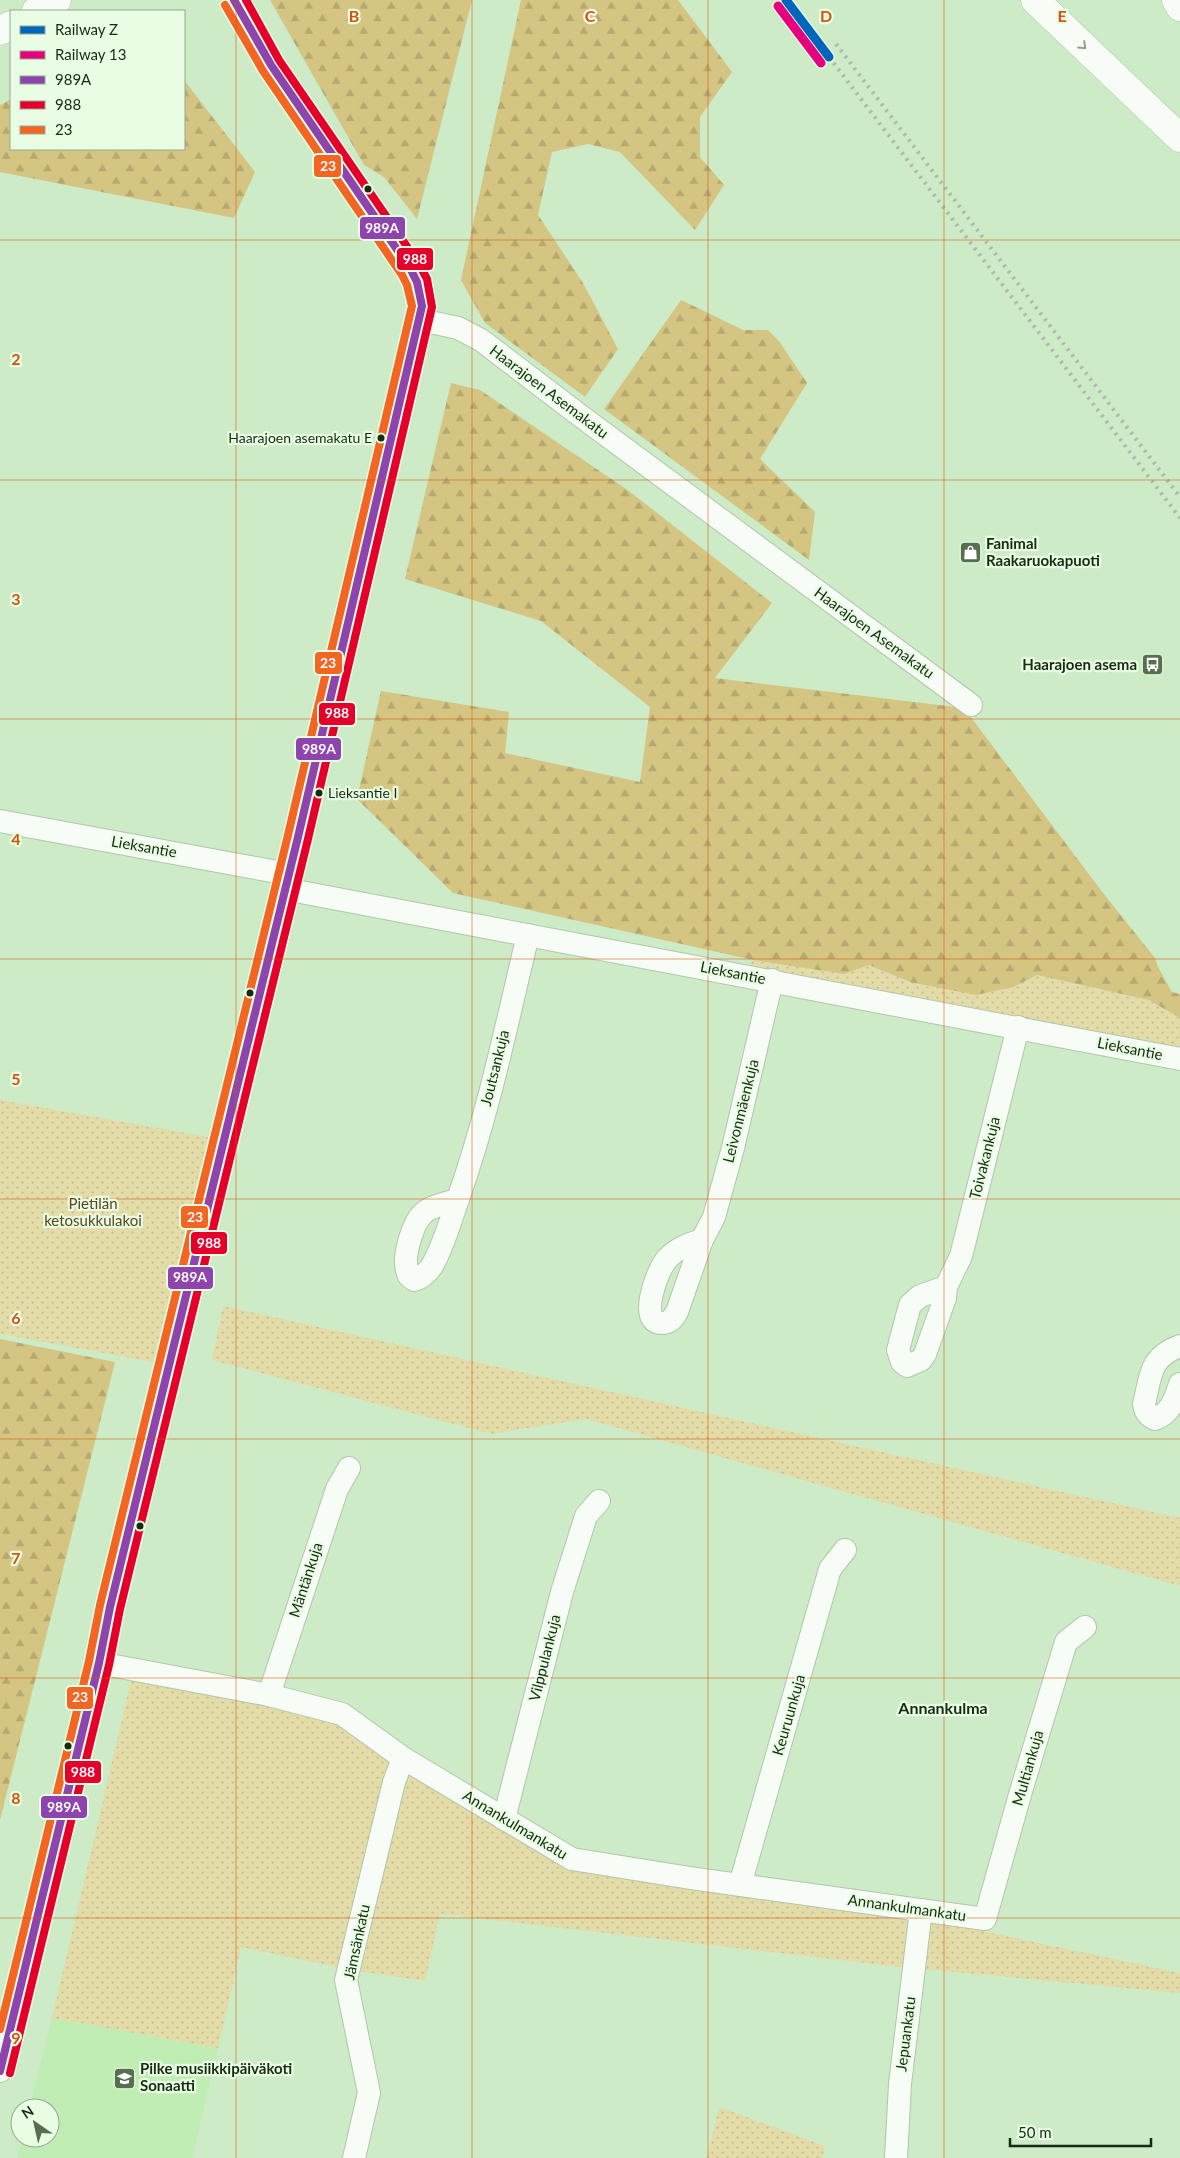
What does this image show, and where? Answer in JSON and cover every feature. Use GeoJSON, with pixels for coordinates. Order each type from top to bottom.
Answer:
{"type":"FeatureCollection","features":[{"type":"Feature","properties":{"kind":"main road"},"geometry":{"type":"LineString","coordinates":[[38,10],[57,0]]}},
{"type":"Feature","properties":{"kind":"main road"},"geometry":{"type":"LineString","coordinates":[[1035,0],[1180,138]]}},
{"type":"Feature","properties":{"kind":"main road"},"geometry":{"type":"LineString","coordinates":[[1176,0],[1180,7]]}},
{"type":"Feature","properties":{"kind":"street"},"geometry":{"type":"LineString","coordinates":[[0,2071],[422,306],[417,282],[411,270],[271,65],[234,0]]}},
{"type":"Feature","properties":{"kind":"street","name":"Haarajoen Asemakatu"},"geometry":{"type":"LineString","coordinates":[[420,320],[458,328],[481,340],[971,705]]}},
{"type":"Feature","properties":{"kind":"street","name":"Lieksantie"},"geometry":{"type":"LineString","coordinates":[[0,821],[286,881],[528,935],[1180,1059]]}},
{"type":"Feature","properties":{"kind":"street","name":"Joutsankuja"},"geometry":{"type":"LineString","coordinates":[[458,1200],[480,1132],[528,935]]}},
{"type":"Feature","properties":{"kind":"street","name":"Leivonmäenkuja"},"geometry":{"type":"LineString","coordinates":[[702,1240],[714,1217],[733,1148],[772,980]]}},
{"type":"Feature","properties":{"kind":"street","name":"Toivakankuja"},"geometry":{"type":"LineString","coordinates":[[946,1287],[961,1256],[1018,1027]]}},
{"type":"Feature","properties":{"kind":"street"},"geometry":{"type":"LineString","coordinates":[[1180,1346],[1168,1350],[1155,1362],[1144,1404],[1145,1410],[1150,1417],[1155,1419],[1167,1413],[1172,1406],[1180,1384]]}},
{"type":"Feature","properties":{"kind":"street","name":"Mäntänkuja"},"geometry":{"type":"LineString","coordinates":[[269,1695],[336,1489],[349,1468]]}},
{"type":"Feature","properties":{"kind":"street","name":"Vilppulankuja"},"geometry":{"type":"LineString","coordinates":[[504,1820],[562,1592],[586,1516],[599,1501]]}},
{"type":"Feature","properties":{"kind":"street","name":"Keuruunkuja"},"geometry":{"type":"LineString","coordinates":[[740,1885],[830,1570],[845,1550]]}},
{"type":"Feature","properties":{"kind":"street","name":"Multiankuja"},"geometry":{"type":"LineString","coordinates":[[985,1919],[1020,1791],[1066,1642],[1085,1626]]}},
{"type":"Feature","properties":{"kind":"street","name":"Annankulmankatu"},"geometry":{"type":"LineString","coordinates":[[99,1663],[269,1695],[342,1714],[403,1758],[572,1859],[740,1885],[985,1919]]}},
{"type":"Feature","properties":{"kind":"street","name":"Jämsänkatu"},"geometry":{"type":"LineString","coordinates":[[354,2158],[369,2093],[346,1980],[394,1782],[403,1758]]}},
{"type":"Feature","properties":{"kind":"street","name":"Jepuankatu"},"geometry":{"type":"LineString","coordinates":[[896,2158],[900,2084],[921,1910]]}},
{"type":"Feature","properties":{"kind":"shaded area","name":"Pilke musiikkipäiväkoti Sonaatti"},"geometry":{"type":"Polygon","coordinates":[[[52,2018],[218,2048],[192,2158],[17,2158],[20,2148],[60,2148],[60,2098],[32,2098],[52,2018]]]}},
{"type":"Feature","properties":{"kind":"green space"},"geometry":{"type":"Polygon","coordinates":[[[270,0],[472,0],[417,219],[384,177],[364,165],[270,0]]]}},
{"type":"Feature","properties":{"kind":"green space"},"geometry":{"type":"Polygon","coordinates":[[[521,0],[678,0],[732,72],[700,117],[700,157],[724,185],[695,230],[620,152],[588,144],[552,152],[538,215],[583,283],[618,349],[585,397],[485,323],[461,280],[521,0]]]}},
{"type":"Feature","properties":{"kind":"green space"},"geometry":{"type":"Polygon","coordinates":[[[185,81],[255,172],[234,218],[0,172],[0,105],[10,100],[10,150],[185,150],[185,81]]]}},
{"type":"Feature","properties":{"kind":"green space"},"geometry":{"type":"Polygon","coordinates":[[[681,300],[743,330],[768,330],[779,341],[807,383],[760,459],[815,512],[809,560],[604,409],[681,300]]]}},
{"type":"Feature","properties":{"kind":"green space"},"geometry":{"type":"Polygon","coordinates":[[[451,383],[480,390],[629,491],[772,603],[715,678],[964,708],[1103,893],[1155,958],[1172,992],[1180,994],[1180,1018],[1149,1000],[1037,975],[1013,987],[976,995],[910,982],[869,965],[844,974],[753,960],[453,893],[357,799],[381,691],[509,712],[505,753],[640,782],[650,707],[541,621],[405,579],[451,383]]]}},
{"type":"Feature","properties":{"kind":"green space"},"geometry":{"type":"Polygon","coordinates":[[[753,960],[844,974],[869,965],[910,982],[1013,987],[1037,975],[1149,1000],[1180,1018],[1180,1050],[748,966],[753,960]]]}},
{"type":"Feature","properties":{"kind":"green space","name":"Pietilän ketosukkulakoi"},"geometry":{"type":"Polygon","coordinates":[[[0,1100],[208,1137],[153,1362],[0,1334],[0,1100]]]}},
{"type":"Feature","properties":{"kind":"green space"},"geometry":{"type":"Polygon","coordinates":[[[223,1306],[1180,1518],[1180,1586],[586,1419],[491,1434],[212,1360],[223,1306]]]}},
{"type":"Feature","properties":{"kind":"green space"},"geometry":{"type":"Polygon","coordinates":[[[0,1339],[115,1362],[0,1820],[0,1339]]]}},
{"type":"Feature","properties":{"kind":"green space"},"geometry":{"type":"Polygon","coordinates":[[[132,1677],[341,1721],[395,1760],[341,1968],[241,1947],[218,2048],[52,2018],[132,1677]]]}},
{"type":"Feature","properties":{"kind":"green space"},"geometry":{"type":"Polygon","coordinates":[[[407,1772],[569,1870],[914,1916],[909,1968],[440,1914],[425,1981],[358,1971],[407,1772]]]}},
{"type":"Feature","properties":{"kind":"green space"},"geometry":{"type":"Polygon","coordinates":[[[926,1919],[1180,1973],[1180,1993],[921,1969],[926,1919]]]}},
{"type":"Feature","properties":{"kind":"green space"},"geometry":{"type":"Polygon","coordinates":[[[719,2107],[825,2146],[822,2158],[707,2158],[719,2107]]]}},
{"type":"Feature","properties":{"kind":"railway"},"geometry":{"type":"LineString","coordinates":[[836,44],[1180,497]]}},
{"type":"Feature","properties":{"kind":"railway"},"geometry":{"type":"LineString","coordinates":[[829,57],[1180,518]]}},
{"type":"Feature","properties":{"kind":"rail line","name":"Z"},"geometry":{"type":"LineString","coordinates":[[786,0],[829,57]]}},
{"type":"Feature","properties":{"kind":"rail line","name":"13"},"geometry":{"type":"LineString","coordinates":[[778,6],[821,63]]}},
{"type":"Feature","properties":{"kind":"transit line","name":"989A"},"geometry":{"type":"LineString","coordinates":[[0,2071],[99,1663],[110,1607],[298,837],[422,306],[417,282],[411,270],[271,65],[234,0]]}},
{"type":"Feature","properties":{"kind":"transit line","name":"988"},"geometry":{"type":"LineString","coordinates":[[10,2073],[109,1665],[120,1609],[308,839],[432,307],[427,279],[419,264],[279,60],[246,0]]}},
{"type":"Feature","properties":{"kind":"transit line","name":"23"},"geometry":{"type":"LineString","coordinates":[[0,2029],[89,1661],[100,1605],[288,835],[412,306],[407,285],[402,275],[263,71],[225,5]]}},
{"type":"Feature","properties":{"kind":"place","name":"Haarajoen asemakatu E"},"geometry":{"type":"Point","coordinates":[381,438]}},
{"type":"Feature","properties":{"kind":"place","name":"Fanimal Raakaruokapuoti"},"geometry":{"type":"Point","coordinates":[970,553]}},
{"type":"Feature","properties":{"kind":"place","name":"Haarajoen asema"},"geometry":{"type":"Point","coordinates":[1153,665]}},
{"type":"Feature","properties":{"kind":"place","name":"Lieksantie I"},"geometry":{"type":"Point","coordinates":[319,793]}},
{"type":"Feature","properties":{"kind":"place","name":"Pilke musiikkipäiväkoti Sonaatti"},"geometry":{"type":"Point","coordinates":[124,2078]}},
{"type":"Feature","properties":{"kind":"district","name":"Annankulma"},"geometry":{"type":"Point","coordinates":[943,1708]}}]}
